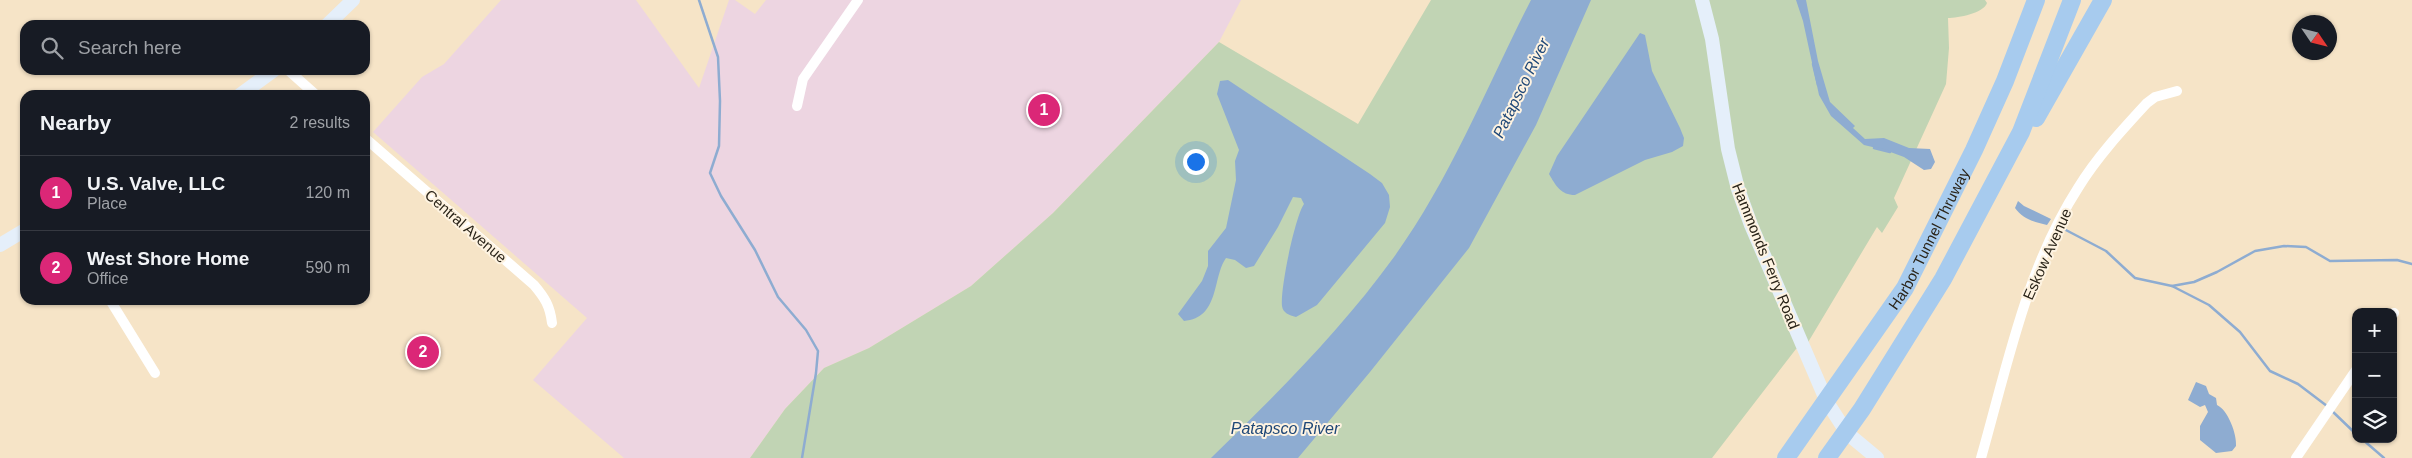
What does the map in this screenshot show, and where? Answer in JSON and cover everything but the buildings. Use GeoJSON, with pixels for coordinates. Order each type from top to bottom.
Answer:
{"type":"FeatureCollection","features":[{"type":"Feature","properties":{"kind":"highway","name":"Harbor Tunnel Thruway"},"geometry":{"type":"LineString","coordinates":[[1786,458],[1905,288],[1939,222],[2005,81],[2036,0]]}},
{"type":"Feature","properties":{"kind":"highway","name":"Harbor Tunnel Thruway"},"geometry":{"type":"LineString","coordinates":[[1828,457],[1862,409],[1943,279],[2021,132],[2072,0]]}},
{"type":"Feature","properties":{"kind":"highway"},"geometry":{"type":"LineString","coordinates":[[1943,279],[1991,201],[2103,0]]}},
{"type":"Feature","properties":{"kind":"street"},"geometry":{"type":"LineString","coordinates":[[797,106],[803,79],[858,0]]}},
{"type":"Feature","properties":{"kind":"street","name":"Hammonds Ferry Road"},"geometry":{"type":"LineString","coordinates":[[1702,0],[1712,39],[1728,149],[1738,189],[1751,226],[1826,402],[1847,433],[1877,458]]}},
{"type":"Feature","properties":{"kind":"street"},"geometry":{"type":"LineString","coordinates":[[332,20],[350,1]]}},
{"type":"Feature","properties":{"kind":"street"},"geometry":{"type":"LineString","coordinates":[[247,90],[267,75]]}},
{"type":"Feature","properties":{"kind":"street"},"geometry":{"type":"LineString","coordinates":[[294,75],[310,90]]}},
{"type":"Feature","properties":{"kind":"street","name":"Eskow Avenue"},"geometry":{"type":"LineString","coordinates":[[1981,458],[2025,301],[2061,218],[2090,172],[2147,103],[2155,97],[2177,91]]}},
{"type":"Feature","properties":{"kind":"street","name":"Central Avenue"},"geometry":{"type":"LineString","coordinates":[[370,142],[534,285],[545,298],[550,310],[552,323]]}},
{"type":"Feature","properties":{"kind":"street"},"geometry":{"type":"LineString","coordinates":[[0,245],[20,233]]}},
{"type":"Feature","properties":{"kind":"street"},"geometry":{"type":"LineString","coordinates":[[113,305],[155,373]]}},
{"type":"Feature","properties":{"kind":"street"},"geometry":{"type":"LineString","coordinates":[[2296,458],[2352,376]]}},
{"type":"Feature","properties":{"kind":"shaded area"},"geometry":{"type":"Polygon","coordinates":[[[501,0],[636,0],[699,88],[729,0],[735,0],[755,14],[766,0],[1241,0],[1219,42],[1053,213],[971,286],[869,348],[824,368],[785,409],[750,458],[624,458],[533,380],[587,318],[373,132],[422,77],[444,64],[501,0]]]}},
{"type":"Feature","properties":{"kind":"green space"},"geometry":{"type":"Polygon","coordinates":[[[1431,0],[1985,0],[1987,3],[1985,7],[1976,12],[1948,18],[1949,48],[1946,84],[1894,198],[1898,207],[1882,233],[1877,227],[1807,344],[1796,349],[1712,458],[750,458],[785,409],[824,368],[869,348],[971,286],[1053,213],[1219,42],[1358,124],[1431,0]]]}},
{"type":"Feature","properties":{"kind":"water","name":"Patapsco River"},"geometry":{"type":"Polygon","coordinates":[[[1531,0],[1591,0],[1536,125],[1469,248],[1370,372],[1298,458],[1211,458],[1260,410],[1330,336],[1394,257],[1451,164],[1531,0]]]}},
{"type":"Feature","properties":{"kind":"water"},"geometry":{"type":"Polygon","coordinates":[[[1796,0],[1806,0],[1818,61],[1830,102],[1855,126],[1853,128],[1865,139],[1884,138],[1909,148],[1930,149],[1935,162],[1931,169],[1924,170],[1904,157],[1864,145],[1831,116],[1819,95],[1803,21],[1796,0]]]}},
{"type":"Feature","properties":{"kind":"water"},"geometry":{"type":"Polygon","coordinates":[[[1640,33],[1645,35],[1652,71],[1680,128],[1684,138],[1683,146],[1672,152],[1645,160],[1575,195],[1562,192],[1549,174],[1557,156],[1640,33]]]}},
{"type":"Feature","properties":{"kind":"water"},"geometry":{"type":"Polygon","coordinates":[[[1228,80],[1370,174],[1382,183],[1389,195],[1390,207],[1385,223],[1317,305],[1296,317],[1285,312],[1282,306],[1283,285],[1289,253],[1296,223],[1304,204],[1301,198],[1293,197],[1278,227],[1254,266],[1246,268],[1235,260],[1226,258],[1213,296],[1204,313],[1196,318],[1184,321],[1178,314],[1202,281],[1208,266],[1208,251],[1226,228],[1236,180],[1235,161],[1239,150],[1217,94],[1220,81],[1228,80]]]}},
{"type":"Feature","properties":{"kind":"water"},"geometry":{"type":"Polygon","coordinates":[[[2018,201],[2024,206],[2051,219],[2047,225],[2022,215],[2015,208],[2018,201]]]}},
{"type":"Feature","properties":{"kind":"water"},"geometry":{"type":"Polygon","coordinates":[[[2196,382],[2206,386],[2209,394],[2216,398],[2217,405],[2228,417],[2236,441],[2236,446],[2232,451],[2216,453],[2200,440],[2200,426],[2208,412],[2205,405],[2200,407],[2188,400],[2196,382]]]}},
{"type":"Feature","properties":{"kind":"waterway"},"geometry":{"type":"LineString","coordinates":[[699,0],[718,57],[720,101],[719,146],[710,173],[721,196],[755,250],[778,297],[806,330],[818,351],[802,458]]}},
{"type":"Feature","properties":{"kind":"waterway"},"geometry":{"type":"LineString","coordinates":[[1813,64],[1818,85]]}},
{"type":"Feature","properties":{"kind":"waterway"},"geometry":{"type":"LineString","coordinates":[[1874,148],[1890,152]]}},
{"type":"Feature","properties":{"kind":"waterway"},"geometry":{"type":"LineString","coordinates":[[2062,228],[2106,251],[2135,278],[2172,286],[2209,305],[2240,332],[2270,371],[2298,384],[2327,406]]}},
{"type":"Feature","properties":{"kind":"waterway"},"geometry":{"type":"LineString","coordinates":[[2172,286],[2194,282],[2217,272],[2255,251],[2284,246],[2306,247],[2330,261],[2397,260],[2412,264]]}},
{"type":"Feature","properties":{"kind":"waterway"},"geometry":{"type":"LineString","coordinates":[[2331,410],[2352,430]]}},
{"type":"Feature","properties":{"kind":"waterway"},"geometry":{"type":"LineString","coordinates":[[2367,443],[2384,458]]}},
{"type":"Feature","properties":{"kind":"place","name":"U.S. Valve, LLC"},"geometry":{"type":"Point","coordinates":[1044,110]}},
{"type":"Feature","properties":{"kind":"place","name":"West Shore Home"},"geometry":{"type":"Point","coordinates":[423,352]}}]}
